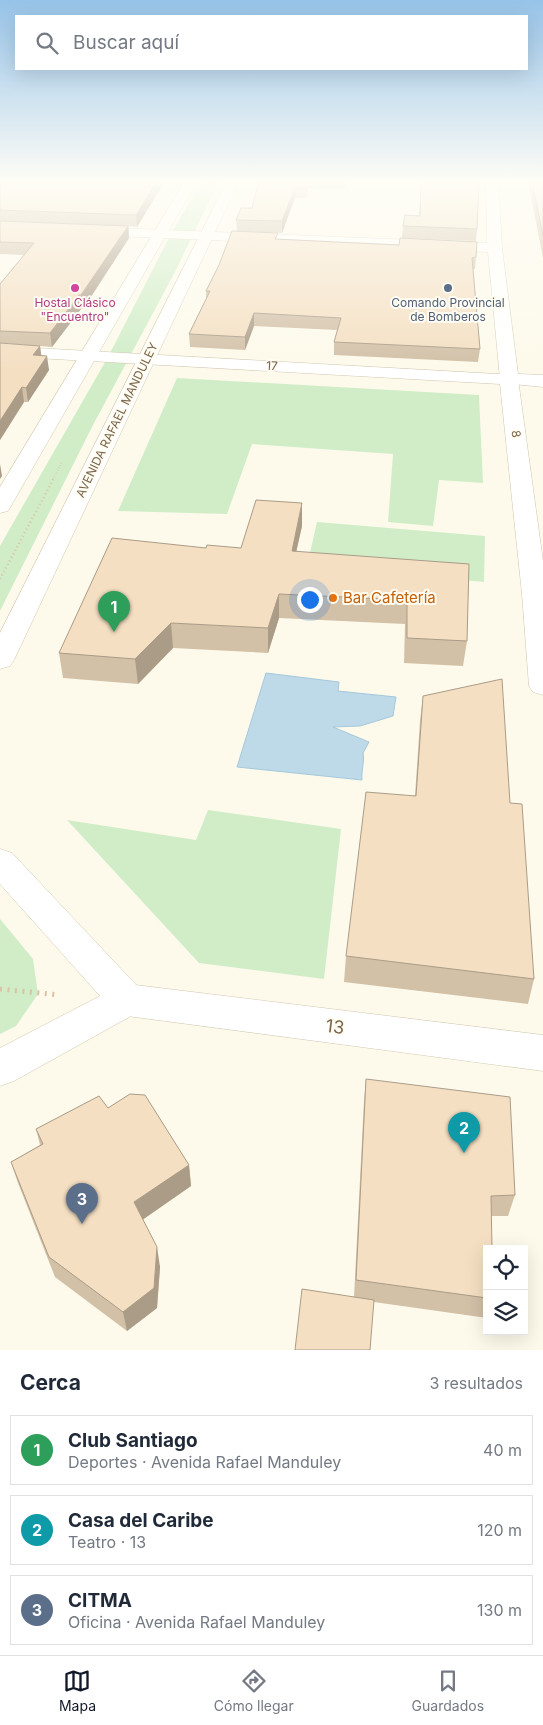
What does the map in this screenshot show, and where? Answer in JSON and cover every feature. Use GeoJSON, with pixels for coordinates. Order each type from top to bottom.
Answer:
{"type":"FeatureCollection","features":[{"type":"Feature","properties":{"kind":"street"},"geometry":{"type":"LineString","coordinates":[[0,506],[154,244]]}},
{"type":"Feature","properties":{"kind":"street","name":"AVENIDA RAFAEL MANDULEY"},"geometry":{"type":"LineString","coordinates":[[0,660],[202,244]]}},
{"type":"Feature","properties":{"kind":"street"},"geometry":{"type":"LineString","coordinates":[[399,244],[495,248]]}},
{"type":"Feature","properties":{"kind":"street","name":"8"},"geometry":{"type":"LineString","coordinates":[[495,244],[509,379],[539,594],[543,686]]}},
{"type":"Feature","properties":{"kind":"street","name":"17"},"geometry":{"type":"LineString","coordinates":[[0,352],[543,381]]}},
{"type":"Feature","properties":{"kind":"street"},"geometry":{"type":"LineString","coordinates":[[0,862],[127,1000],[0,1068]]}},
{"type":"Feature","properties":{"kind":"street","name":"13"},"geometry":{"type":"LineString","coordinates":[[127,1000],[543,1053]]}},
{"type":"Feature","properties":{"kind":"green space"},"geometry":{"type":"Polygon","coordinates":[[[166,244],[189,244],[93,425],[0,611],[0,546],[108,357],[166,244]]]}},
{"type":"Feature","properties":{"kind":"green space"},"geometry":{"type":"Polygon","coordinates":[[[177,378],[479,395],[483,483],[439,480],[433,526],[388,522],[393,454],[252,444],[227,514],[118,511],[177,378]]]}},
{"type":"Feature","properties":{"kind":"green space"},"geometry":{"type":"Polygon","coordinates":[[[317,522],[485,536],[484,582],[307,566],[317,522]]]}},
{"type":"Feature","properties":{"kind":"green space"},"geometry":{"type":"Polygon","coordinates":[[[208,810],[341,829],[324,979],[199,963],[67,820],[196,840],[208,810]]]}},
{"type":"Feature","properties":{"kind":"green space"},"geometry":{"type":"Polygon","coordinates":[[[0,919],[33,959],[38,994],[16,1026],[0,1034],[0,919]]]}},
{"type":"Feature","properties":{"kind":"water"},"geometry":{"type":"Polygon","coordinates":[[[266,673],[339,682],[338,691],[396,697],[393,716],[360,726],[333,727],[369,742],[363,753],[362,780],[237,767],[266,673]]]}},
{"type":"Feature","properties":{"kind":"building"},"geometry":{"type":"Polygon","coordinates":[[[33,244],[116,244],[81,295],[79,295],[50,333],[0,331],[0,284],[33,244]]]}},
{"type":"Feature","properties":{"kind":"building"},"geometry":{"type":"Polygon","coordinates":[[[227,244],[477,244],[476,257],[472,258],[480,349],[334,342],[341,318],[254,313],[245,337],[189,334],[210,291],[206,291],[227,244]]]}},
{"type":"Feature","properties":{"kind":"building"},"geometry":{"type":"Polygon","coordinates":[[[0,343],[40,346],[33,355],[47,356],[26,388],[22,387],[0,421],[0,343]]]}},
{"type":"Feature","properties":{"kind":"building"},"geometry":{"type":"Polygon","coordinates":[[[256,500],[302,503],[292,551],[469,564],[467,641],[407,638],[407,600],[279,594],[268,628],[171,623],[135,659],[59,653],[112,538],[206,548],[207,545],[241,548],[256,500]]]}},
{"type":"Feature","properties":{"kind":"building"},"geometry":{"type":"Polygon","coordinates":[[[502,679],[510,803],[522,804],[534,979],[346,956],[366,792],[416,796],[423,696],[502,679]]]}},
{"type":"Feature","properties":{"kind":"building"},"geometry":{"type":"Polygon","coordinates":[[[366,1079],[510,1097],[515,1195],[491,1196],[492,1245],[483,1245],[483,1297],[356,1280],[366,1079]]]}},
{"type":"Feature","properties":{"kind":"building"},"geometry":{"type":"Polygon","coordinates":[[[130,1094],[145,1095],[189,1165],[134,1202],[157,1247],[154,1288],[123,1312],[49,1257],[11,1162],[43,1144],[36,1129],[99,1096],[108,1108],[130,1094]]]}},
{"type":"Feature","properties":{"kind":"building"},"geometry":{"type":"Polygon","coordinates":[[[302,1289],[374,1300],[370,1350],[295,1350],[302,1289]]]}},
{"type":"Feature","properties":{"kind":"place","name":"Hostal Clásico \"Encuentro\""},"geometry":{"type":"Point","coordinates":[75,288]}},
{"type":"Feature","properties":{"kind":"place","name":"Comando Provincial de Bomberos"},"geometry":{"type":"Point","coordinates":[448,288]}},
{"type":"Feature","properties":{"kind":"place","name":"Bar Cafetería"},"geometry":{"type":"Point","coordinates":[333,598]}},
{"type":"Feature","properties":{"kind":"place","name":"Club Santiago"},"geometry":{"type":"Point","coordinates":[114,632]}},
{"type":"Feature","properties":{"kind":"place","name":"Casa del Caribe"},"geometry":{"type":"Point","coordinates":[464,1153]}},
{"type":"Feature","properties":{"kind":"place","name":"CITMA"},"geometry":{"type":"Point","coordinates":[82,1224]}}]}
